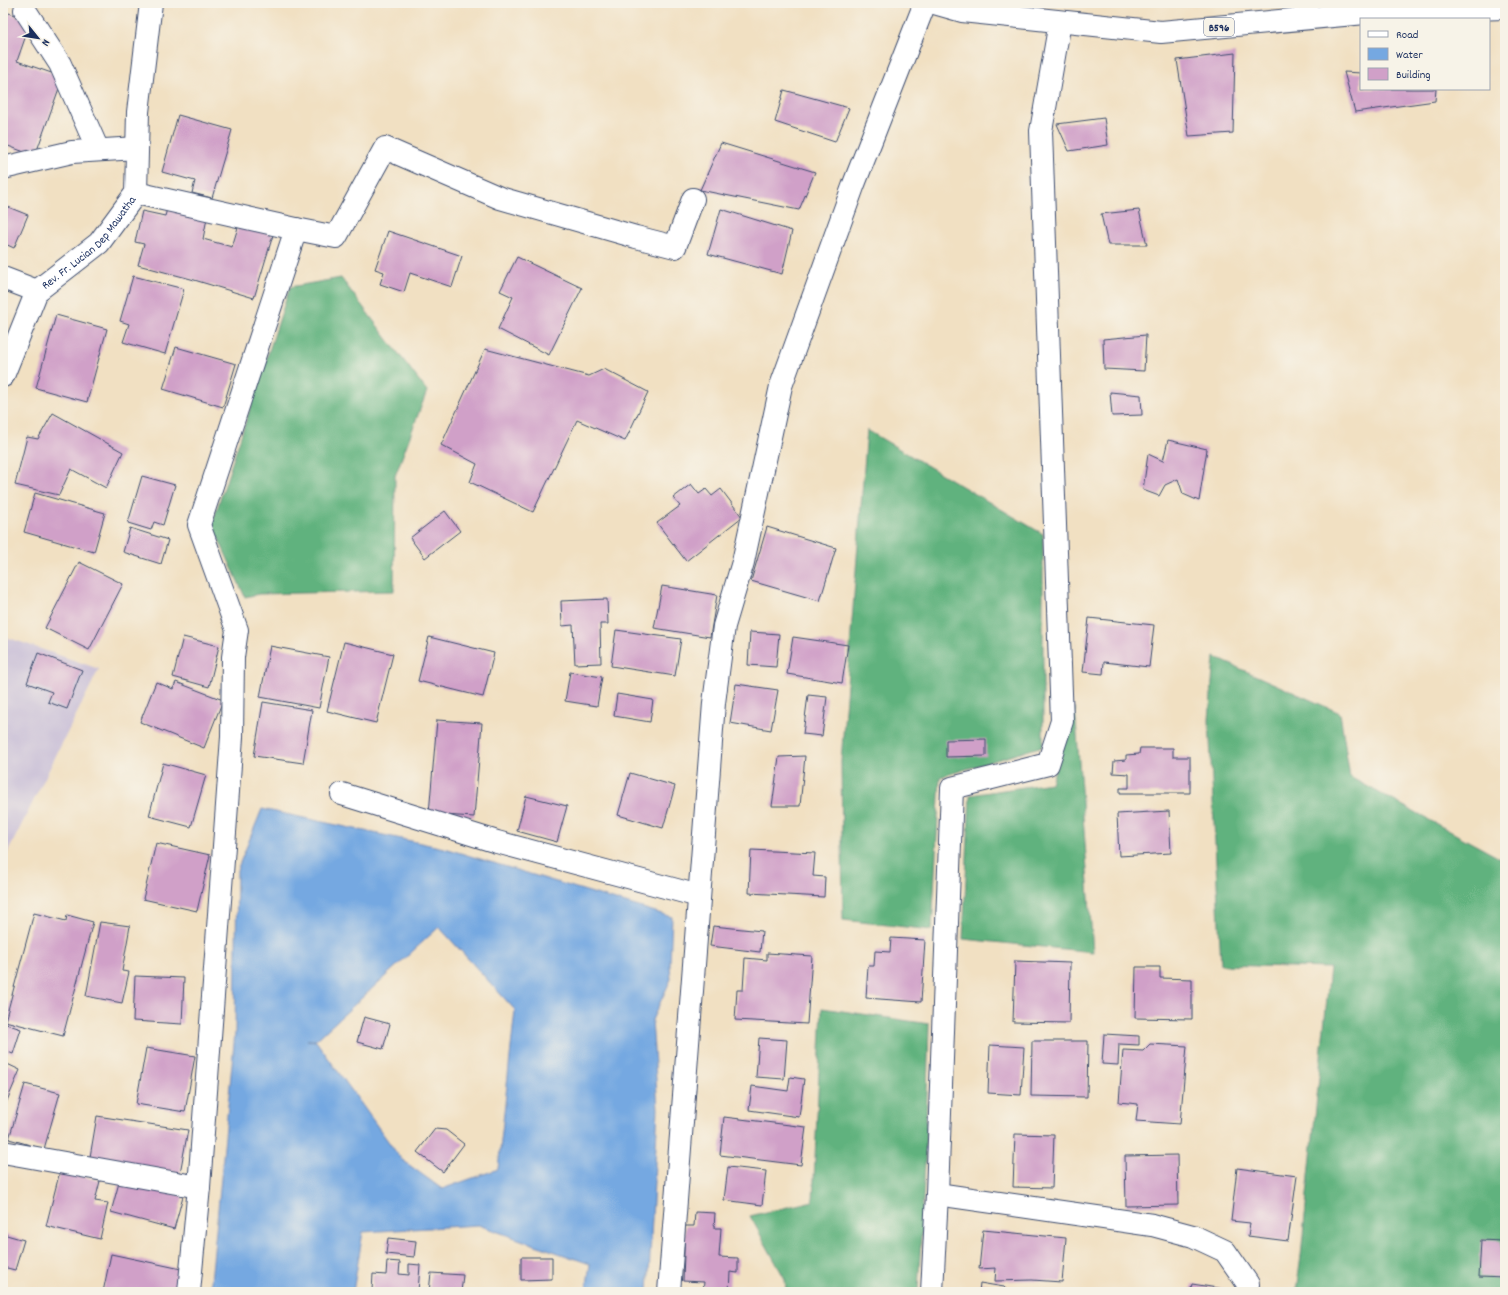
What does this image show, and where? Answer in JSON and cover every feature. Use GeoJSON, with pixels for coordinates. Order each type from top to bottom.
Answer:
{"type":"FeatureCollection","features":[{"type":"Feature","properties":{"kind":"street","name":"Rev. Fr. Lucian Dep Mawatha"},"geometry":{"type":"LineString","coordinates":[[3,376],[37,291],[99,243],[136,193],[138,112],[151,3]]}},
{"type":"Feature","properties":{"kind":"street"},"geometry":{"type":"LineString","coordinates":[[670,1292],[714,703],[724,626],[743,562],[781,386],[854,184],[925,3]]}},
{"type":"Feature","properties":{"kind":"street","name":"B596"},"geometry":{"type":"LineString","coordinates":[[934,3],[962,11],[1161,32],[1376,12],[1505,8]]}},
{"type":"Feature","properties":{"kind":"street"},"geometry":{"type":"LineString","coordinates":[[25,10],[60,64],[98,150]]}},
{"type":"Feature","properties":{"kind":"street"},"geometry":{"type":"LineString","coordinates":[[932,1292],[952,788],[1048,764],[1062,721],[1041,132],[1060,22]]}},
{"type":"Feature","properties":{"kind":"street"},"geometry":{"type":"LineString","coordinates":[[3,168],[72,152],[137,148]]}},
{"type":"Feature","properties":{"kind":"street"},"geometry":{"type":"LineString","coordinates":[[136,193],[336,237],[385,148],[500,198],[675,247],[693,199]]}},
{"type":"Feature","properties":{"kind":"street"},"geometry":{"type":"LineString","coordinates":[[189,1292],[199,1187],[231,745],[233,657],[237,630],[199,525],[296,229]]}},
{"type":"Feature","properties":{"kind":"street"},"geometry":{"type":"LineString","coordinates":[[3,278],[37,291]]}},
{"type":"Feature","properties":{"kind":"street"},"geometry":{"type":"LineString","coordinates":[[342,794],[497,842],[699,896]]}},
{"type":"Feature","properties":{"kind":"street"},"geometry":{"type":"LineString","coordinates":[[3,1152],[199,1187]]}},
{"type":"Feature","properties":{"kind":"street"},"geometry":{"type":"LineString","coordinates":[[937,1194],[1152,1224],[1193,1236],[1225,1251],[1248,1284],[1247,1292]]}},
{"type":"Feature","properties":{"kind":"shaded area"},"geometry":{"type":"Polygon","coordinates":[[[3,636],[99,669],[3,862],[3,636]]]}},
{"type":"Feature","properties":{"kind":"green space"},"geometry":{"type":"Polygon","coordinates":[[[341,278],[427,391],[395,476],[394,591],[259,594],[245,597],[212,524],[290,287],[341,278]]]}},
{"type":"Feature","properties":{"kind":"green space"},"geometry":{"type":"Polygon","coordinates":[[[867,430],[1043,534],[1043,746],[940,777],[932,930],[843,920],[841,761],[867,430]]]}},
{"type":"Feature","properties":{"kind":"green space"},"geometry":{"type":"Polygon","coordinates":[[[1214,657],[1340,713],[1350,777],[1505,861],[1505,1292],[1296,1292],[1330,968],[1221,965],[1209,720],[1214,657]]]}},
{"type":"Feature","properties":{"kind":"green space"},"geometry":{"type":"Polygon","coordinates":[[[1075,707],[1093,952],[963,939],[970,795],[1051,783],[1075,707]]]}},
{"type":"Feature","properties":{"kind":"green space"},"geometry":{"type":"Polygon","coordinates":[[[822,1008],[929,1024],[925,1163],[918,1292],[786,1292],[785,1279],[750,1216],[813,1201],[822,1008]]]}},
{"type":"Feature","properties":{"kind":"water"},"geometry":{"type":"Polygon","coordinates":[[[262,809],[444,848],[672,917],[670,965],[671,979],[652,1020],[658,1109],[648,1292],[586,1292],[590,1264],[478,1225],[363,1232],[353,1292],[210,1292],[235,1033],[237,870],[262,809]],[[439,927],[316,1040],[307,1040],[316,1041],[401,1159],[442,1189],[498,1169],[515,1010],[439,927]]]}},
{"type":"Feature","properties":{"kind":"building"},"geometry":{"type":"Polygon","coordinates":[[[3,11],[31,21],[17,61],[63,77],[35,156],[3,144],[3,11]]]}},
{"type":"Feature","properties":{"kind":"building"},"geometry":{"type":"Polygon","coordinates":[[[1235,53],[1233,133],[1189,136],[1177,60],[1235,53]]]}},
{"type":"Feature","properties":{"kind":"building"},"geometry":{"type":"Polygon","coordinates":[[[1344,72],[1360,73],[1360,90],[1436,90],[1435,101],[1355,112],[1344,72]]]}},
{"type":"Feature","properties":{"kind":"building"},"geometry":{"type":"Polygon","coordinates":[[[784,90],[849,108],[835,142],[775,122],[784,90]]]}},
{"type":"Feature","properties":{"kind":"building"},"geometry":{"type":"Polygon","coordinates":[[[178,115],[232,130],[212,198],[192,193],[195,181],[162,172],[178,115]]]}},
{"type":"Feature","properties":{"kind":"building"},"geometry":{"type":"Polygon","coordinates":[[[1104,118],[1108,145],[1069,151],[1057,124],[1104,118]]]}},
{"type":"Feature","properties":{"kind":"building"},"geometry":{"type":"Polygon","coordinates":[[[721,143],[815,172],[799,210],[700,190],[721,143]]]}},
{"type":"Feature","properties":{"kind":"building"},"geometry":{"type":"Polygon","coordinates":[[[3,205],[28,215],[14,248],[3,243],[3,205]]]}},
{"type":"Feature","properties":{"kind":"building"},"geometry":{"type":"Polygon","coordinates":[[[167,209],[207,218],[203,239],[232,247],[239,224],[273,235],[254,298],[138,265],[144,244],[135,242],[142,211],[165,216],[167,209]]]}},
{"type":"Feature","properties":{"kind":"building"},"geometry":{"type":"Polygon","coordinates":[[[721,209],[792,231],[782,274],[708,254],[721,209]]]}},
{"type":"Feature","properties":{"kind":"building"},"geometry":{"type":"Polygon","coordinates":[[[1139,210],[1147,245],[1108,245],[1101,214],[1139,210]]]}},
{"type":"Feature","properties":{"kind":"building"},"geometry":{"type":"Polygon","coordinates":[[[388,231],[462,256],[452,287],[410,273],[404,292],[380,284],[384,272],[375,269],[388,231]]]}},
{"type":"Feature","properties":{"kind":"building"},"geometry":{"type":"Polygon","coordinates":[[[517,257],[582,288],[549,355],[498,329],[513,297],[500,291],[517,257]]]}},
{"type":"Feature","properties":{"kind":"building"},"geometry":{"type":"Polygon","coordinates":[[[133,276],[184,289],[165,354],[123,342],[129,324],[120,321],[133,276]]]}},
{"type":"Feature","properties":{"kind":"building"},"geometry":{"type":"Polygon","coordinates":[[[56,315],[107,329],[87,402],[36,388],[56,315]]]}},
{"type":"Feature","properties":{"kind":"building"},"geometry":{"type":"Polygon","coordinates":[[[1146,335],[1144,371],[1104,369],[1103,339],[1146,335]]]}},
{"type":"Feature","properties":{"kind":"building"},"geometry":{"type":"Polygon","coordinates":[[[176,347],[236,364],[223,407],[163,389],[176,347]]]}},
{"type":"Feature","properties":{"kind":"building"},"geometry":{"type":"Polygon","coordinates":[[[485,349],[589,376],[604,369],[648,392],[625,441],[577,420],[533,512],[470,482],[477,464],[441,445],[485,349]]]}},
{"type":"Feature","properties":{"kind":"building"},"geometry":{"type":"Polygon","coordinates":[[[1110,392],[1141,395],[1142,415],[1112,416],[1110,392]]]}},
{"type":"Feature","properties":{"kind":"building"},"geometry":{"type":"Polygon","coordinates":[[[53,413],[123,452],[106,488],[71,469],[59,495],[15,485],[27,437],[38,439],[53,413]]]}},
{"type":"Feature","properties":{"kind":"building"},"geometry":{"type":"Polygon","coordinates":[[[1168,440],[1207,449],[1199,501],[1183,494],[1178,479],[1165,485],[1159,496],[1143,490],[1148,454],[1163,461],[1168,440]]]}},
{"type":"Feature","properties":{"kind":"building"},"geometry":{"type":"Polygon","coordinates":[[[142,476],[175,485],[163,525],[154,522],[151,530],[128,523],[142,476]]]}},
{"type":"Feature","properties":{"kind":"building"},"geometry":{"type":"Polygon","coordinates":[[[691,484],[699,494],[706,489],[712,496],[721,489],[742,517],[686,561],[657,523],[680,506],[673,498],[691,484]]]}},
{"type":"Feature","properties":{"kind":"building"},"geometry":{"type":"Polygon","coordinates":[[[35,493],[105,513],[94,552],[24,532],[35,493]]]}},
{"type":"Feature","properties":{"kind":"building"},"geometry":{"type":"Polygon","coordinates":[[[445,511],[460,531],[425,558],[410,538],[445,511]]]}},
{"type":"Feature","properties":{"kind":"building"},"geometry":{"type":"Polygon","coordinates":[[[767,527],[836,548],[820,601],[751,581],[767,527]]]}},
{"type":"Feature","properties":{"kind":"building"},"geometry":{"type":"Polygon","coordinates":[[[130,528],[168,540],[161,564],[123,552],[130,528]]]}},
{"type":"Feature","properties":{"kind":"building"},"geometry":{"type":"Polygon","coordinates":[[[79,562],[123,584],[89,650],[45,628],[79,562]]]}},
{"type":"Feature","properties":{"kind":"building"},"geometry":{"type":"Polygon","coordinates":[[[662,586],[717,595],[710,637],[654,628],[662,586]]]}},
{"type":"Feature","properties":{"kind":"building"},"geometry":{"type":"Polygon","coordinates":[[[607,599],[608,624],[600,624],[601,663],[575,664],[573,625],[562,626],[561,601],[607,599]]]}},
{"type":"Feature","properties":{"kind":"building"},"geometry":{"type":"Polygon","coordinates":[[[1089,618],[1154,625],[1149,667],[1104,662],[1103,674],[1083,672],[1089,618]]]}},
{"type":"Feature","properties":{"kind":"building"},"geometry":{"type":"Polygon","coordinates":[[[616,630],[681,639],[675,676],[611,666],[616,630]]]}},
{"type":"Feature","properties":{"kind":"building"},"geometry":{"type":"Polygon","coordinates":[[[750,632],[779,634],[776,667],[748,665],[750,632]]]}},
{"type":"Feature","properties":{"kind":"building"},"geometry":{"type":"Polygon","coordinates":[[[183,637],[219,646],[209,687],[173,677],[183,637]]]}},
{"type":"Feature","properties":{"kind":"building"},"geometry":{"type":"Polygon","coordinates":[[[429,637],[494,653],[483,697],[418,681],[429,637]]]}},
{"type":"Feature","properties":{"kind":"building"},"geometry":{"type":"Polygon","coordinates":[[[793,637],[848,645],[842,683],[787,674],[793,637]]]}},
{"type":"Feature","properties":{"kind":"building"},"geometry":{"type":"Polygon","coordinates":[[[344,642],[393,654],[376,723],[327,711],[344,642]]]}},
{"type":"Feature","properties":{"kind":"building"},"geometry":{"type":"Polygon","coordinates":[[[270,646],[329,657],[319,708],[260,697],[270,646]]]}},
{"type":"Feature","properties":{"kind":"building"},"geometry":{"type":"Polygon","coordinates":[[[38,653],[82,670],[67,709],[48,702],[52,692],[27,683],[38,653]]]}},
{"type":"Feature","properties":{"kind":"building"},"geometry":{"type":"Polygon","coordinates":[[[570,672],[602,677],[597,706],[565,701],[570,672]]]}},
{"type":"Feature","properties":{"kind":"building"},"geometry":{"type":"Polygon","coordinates":[[[156,682],[173,689],[176,682],[223,700],[204,748],[140,722],[156,682]]]}},
{"type":"Feature","properties":{"kind":"building"},"geometry":{"type":"Polygon","coordinates":[[[736,684],[778,690],[771,730],[730,723],[736,684]]]}},
{"type":"Feature","properties":{"kind":"building"},"geometry":{"type":"Polygon","coordinates":[[[617,694],[653,700],[650,722],[614,716],[617,694]]]}},
{"type":"Feature","properties":{"kind":"building"},"geometry":{"type":"Polygon","coordinates":[[[808,695],[827,697],[822,736],[803,734],[808,695]]]}},
{"type":"Feature","properties":{"kind":"building"},"geometry":{"type":"Polygon","coordinates":[[[263,702],[312,710],[303,763],[254,756],[263,702]]]}},
{"type":"Feature","properties":{"kind":"building"},"geometry":{"type":"Polygon","coordinates":[[[437,720],[482,723],[474,817],[429,814],[437,720]]]}},
{"type":"Feature","properties":{"kind":"building"},"geometry":{"type":"Polygon","coordinates":[[[986,739],[986,756],[946,757],[946,740],[986,739]]]}},
{"type":"Feature","properties":{"kind":"building"},"geometry":{"type":"Polygon","coordinates":[[[1140,748],[1173,748],[1173,757],[1190,757],[1190,793],[1120,793],[1120,788],[1129,788],[1129,774],[1113,773],[1114,761],[1126,760],[1126,755],[1139,754],[1140,748]]]}},
{"type":"Feature","properties":{"kind":"building"},"geometry":{"type":"Polygon","coordinates":[[[805,756],[800,806],[772,806],[779,757],[805,756]]]}},
{"type":"Feature","properties":{"kind":"building"},"geometry":{"type":"Polygon","coordinates":[[[163,763],[206,775],[191,827],[149,816],[163,763]]]}},
{"type":"Feature","properties":{"kind":"building"},"geometry":{"type":"Polygon","coordinates":[[[630,773],[675,786],[663,828],[618,815],[630,773]]]}},
{"type":"Feature","properties":{"kind":"building"},"geometry":{"type":"Polygon","coordinates":[[[526,796],[567,806],[557,842],[517,831],[526,796]]]}},
{"type":"Feature","properties":{"kind":"building"},"geometry":{"type":"Polygon","coordinates":[[[1169,811],[1171,853],[1119,856],[1117,814],[1169,811]]]}},
{"type":"Feature","properties":{"kind":"building"},"geometry":{"type":"Polygon","coordinates":[[[156,843],[210,855],[197,911],[143,899],[156,843]]]}},
{"type":"Feature","properties":{"kind":"building"},"geometry":{"type":"Polygon","coordinates":[[[751,850],[815,853],[813,876],[825,877],[824,897],[749,893],[751,850]]]}},
{"type":"Feature","properties":{"kind":"building"},"geometry":{"type":"Polygon","coordinates":[[[34,913],[66,921],[67,915],[93,922],[63,1036],[5,1021],[34,913]]]}},
{"type":"Feature","properties":{"kind":"building"},"geometry":{"type":"Polygon","coordinates":[[[100,922],[130,926],[122,971],[129,972],[122,1003],[86,996],[100,922]]]}},
{"type":"Feature","properties":{"kind":"building"},"geometry":{"type":"Polygon","coordinates":[[[713,926],[762,931],[760,952],[710,946],[713,926]]]}},
{"type":"Feature","properties":{"kind":"building"},"geometry":{"type":"Polygon","coordinates":[[[891,938],[925,940],[921,1002],[866,998],[868,966],[874,966],[875,951],[890,952],[891,938]]]}},
{"type":"Feature","properties":{"kind":"building"},"geometry":{"type":"Polygon","coordinates":[[[767,953],[812,956],[807,1024],[735,1020],[737,990],[743,990],[745,958],[767,960],[767,953]]]}},
{"type":"Feature","properties":{"kind":"building"},"geometry":{"type":"Polygon","coordinates":[[[1015,961],[1070,963],[1069,1023],[1013,1022],[1015,961]]]}},
{"type":"Feature","properties":{"kind":"building"},"geometry":{"type":"Polygon","coordinates":[[[1136,967],[1160,967],[1160,978],[1192,979],[1192,1019],[1135,1018],[1136,967]]]}},
{"type":"Feature","properties":{"kind":"building"},"geometry":{"type":"Polygon","coordinates":[[[135,976],[184,978],[182,1024],[133,1021],[135,976]]]}},
{"type":"Feature","properties":{"kind":"building"},"geometry":{"type":"Polygon","coordinates":[[[364,1017],[390,1024],[383,1049],[357,1042],[364,1017]]]}},
{"type":"Feature","properties":{"kind":"building"},"geometry":{"type":"Polygon","coordinates":[[[3,1023],[21,1029],[13,1054],[3,1050],[3,1023]]]}},
{"type":"Feature","properties":{"kind":"building"},"geometry":{"type":"Polygon","coordinates":[[[1104,1034],[1139,1036],[1139,1045],[1119,1044],[1118,1065],[1102,1064],[1104,1034]]]}},
{"type":"Feature","properties":{"kind":"building"},"geometry":{"type":"Polygon","coordinates":[[[759,1038],[787,1040],[784,1079],[756,1077],[759,1038]]]}},
{"type":"Feature","properties":{"kind":"building"},"geometry":{"type":"Polygon","coordinates":[[[1032,1041],[1088,1041],[1087,1097],[1031,1096],[1032,1041]]]}},
{"type":"Feature","properties":{"kind":"building"},"geometry":{"type":"Polygon","coordinates":[[[1150,1044],[1187,1046],[1180,1124],[1136,1121],[1138,1104],[1119,1102],[1123,1050],[1143,1051],[1150,1044]]]}},
{"type":"Feature","properties":{"kind":"building"},"geometry":{"type":"Polygon","coordinates":[[[990,1045],[1024,1047],[1021,1095],[988,1093],[990,1045]]]}},
{"type":"Feature","properties":{"kind":"building"},"geometry":{"type":"Polygon","coordinates":[[[146,1048],[195,1056],[185,1112],[136,1104],[146,1048]]]}},
{"type":"Feature","properties":{"kind":"building"},"geometry":{"type":"Polygon","coordinates":[[[3,1062],[20,1070],[6,1103],[3,1102],[3,1062]]]}},
{"type":"Feature","properties":{"kind":"building"},"geometry":{"type":"Polygon","coordinates":[[[790,1077],[804,1079],[799,1117],[749,1110],[752,1086],[788,1091],[790,1077]]]}},
{"type":"Feature","properties":{"kind":"building"},"geometry":{"type":"Polygon","coordinates":[[[25,1084],[60,1093],[44,1149],[9,1139],[25,1084]]]}},
{"type":"Feature","properties":{"kind":"building"},"geometry":{"type":"Polygon","coordinates":[[[97,1116],[188,1130],[180,1173],[90,1157],[97,1116]]]}},
{"type":"Feature","properties":{"kind":"building"},"geometry":{"type":"Polygon","coordinates":[[[724,1117],[806,1127],[801,1165],[720,1155],[724,1117]]]}},
{"type":"Feature","properties":{"kind":"building"},"geometry":{"type":"Polygon","coordinates":[[[435,1129],[446,1130],[464,1144],[443,1172],[417,1152],[435,1129]]]}},
{"type":"Feature","properties":{"kind":"building"},"geometry":{"type":"Polygon","coordinates":[[[1015,1134],[1054,1135],[1052,1188],[1013,1187],[1015,1134]]]}},
{"type":"Feature","properties":{"kind":"building"},"geometry":{"type":"Polygon","coordinates":[[[1177,1155],[1178,1205],[1126,1206],[1125,1156],[1177,1155]]]}},
{"type":"Feature","properties":{"kind":"building"},"geometry":{"type":"Polygon","coordinates":[[[728,1167],[766,1171],[762,1205],[724,1200],[728,1167]]]}},
{"type":"Feature","properties":{"kind":"building"},"geometry":{"type":"Polygon","coordinates":[[[1237,1168],[1297,1176],[1288,1241],[1248,1236],[1250,1223],[1231,1221],[1237,1168]]]}},
{"type":"Feature","properties":{"kind":"building"},"geometry":{"type":"Polygon","coordinates":[[[60,1171],[100,1181],[95,1201],[108,1203],[100,1239],[46,1226],[60,1171]]]}},
{"type":"Feature","properties":{"kind":"building"},"geometry":{"type":"Polygon","coordinates":[[[120,1179],[183,1196],[174,1229],[111,1212],[120,1179]]]}},
{"type":"Feature","properties":{"kind":"building"},"geometry":{"type":"Polygon","coordinates":[[[695,1212],[715,1213],[714,1228],[721,1228],[719,1257],[738,1258],[738,1273],[730,1272],[729,1292],[703,1292],[704,1282],[683,1281],[685,1226],[694,1226],[695,1212]]]}},
{"type":"Feature","properties":{"kind":"building"},"geometry":{"type":"Polygon","coordinates":[[[983,1230],[1066,1238],[1062,1282],[1032,1280],[995,1281],[996,1268],[979,1269],[983,1230]]]}},
{"type":"Feature","properties":{"kind":"building"},"geometry":{"type":"Polygon","coordinates":[[[3,1234],[24,1240],[15,1270],[3,1267],[3,1234]]]}},
{"type":"Feature","properties":{"kind":"building"},"geometry":{"type":"Polygon","coordinates":[[[388,1238],[416,1241],[414,1257],[386,1254],[388,1238]]]}},
{"type":"Feature","properties":{"kind":"building"},"geometry":{"type":"Polygon","coordinates":[[[1481,1240],[1501,1241],[1501,1257],[1505,1257],[1505,1278],[1479,1277],[1481,1240]]]}},
{"type":"Feature","properties":{"kind":"building"},"geometry":{"type":"Polygon","coordinates":[[[111,1254],[186,1270],[181,1292],[103,1292],[111,1254]]]}},
{"type":"Feature","properties":{"kind":"building"},"geometry":{"type":"Polygon","coordinates":[[[521,1257],[552,1257],[552,1279],[521,1280],[521,1257]]]}},
{"type":"Feature","properties":{"kind":"building"},"geometry":{"type":"Polygon","coordinates":[[[387,1261],[400,1262],[399,1274],[409,1275],[409,1264],[420,1265],[418,1292],[364,1292],[365,1290],[372,1290],[373,1274],[386,1275],[387,1261]]]}},
{"type":"Feature","properties":{"kind":"building"},"geometry":{"type":"Polygon","coordinates":[[[431,1273],[463,1275],[461,1292],[429,1292],[431,1273]]]}},
{"type":"Feature","properties":{"kind":"building"},"geometry":{"type":"Polygon","coordinates":[[[980,1283],[1004,1287],[1009,1292],[979,1292],[980,1283]]]}},
{"type":"Feature","properties":{"kind":"building"},"geometry":{"type":"Polygon","coordinates":[[[1192,1284],[1237,1291],[1237,1292],[1190,1292],[1192,1284]]]}}]}
